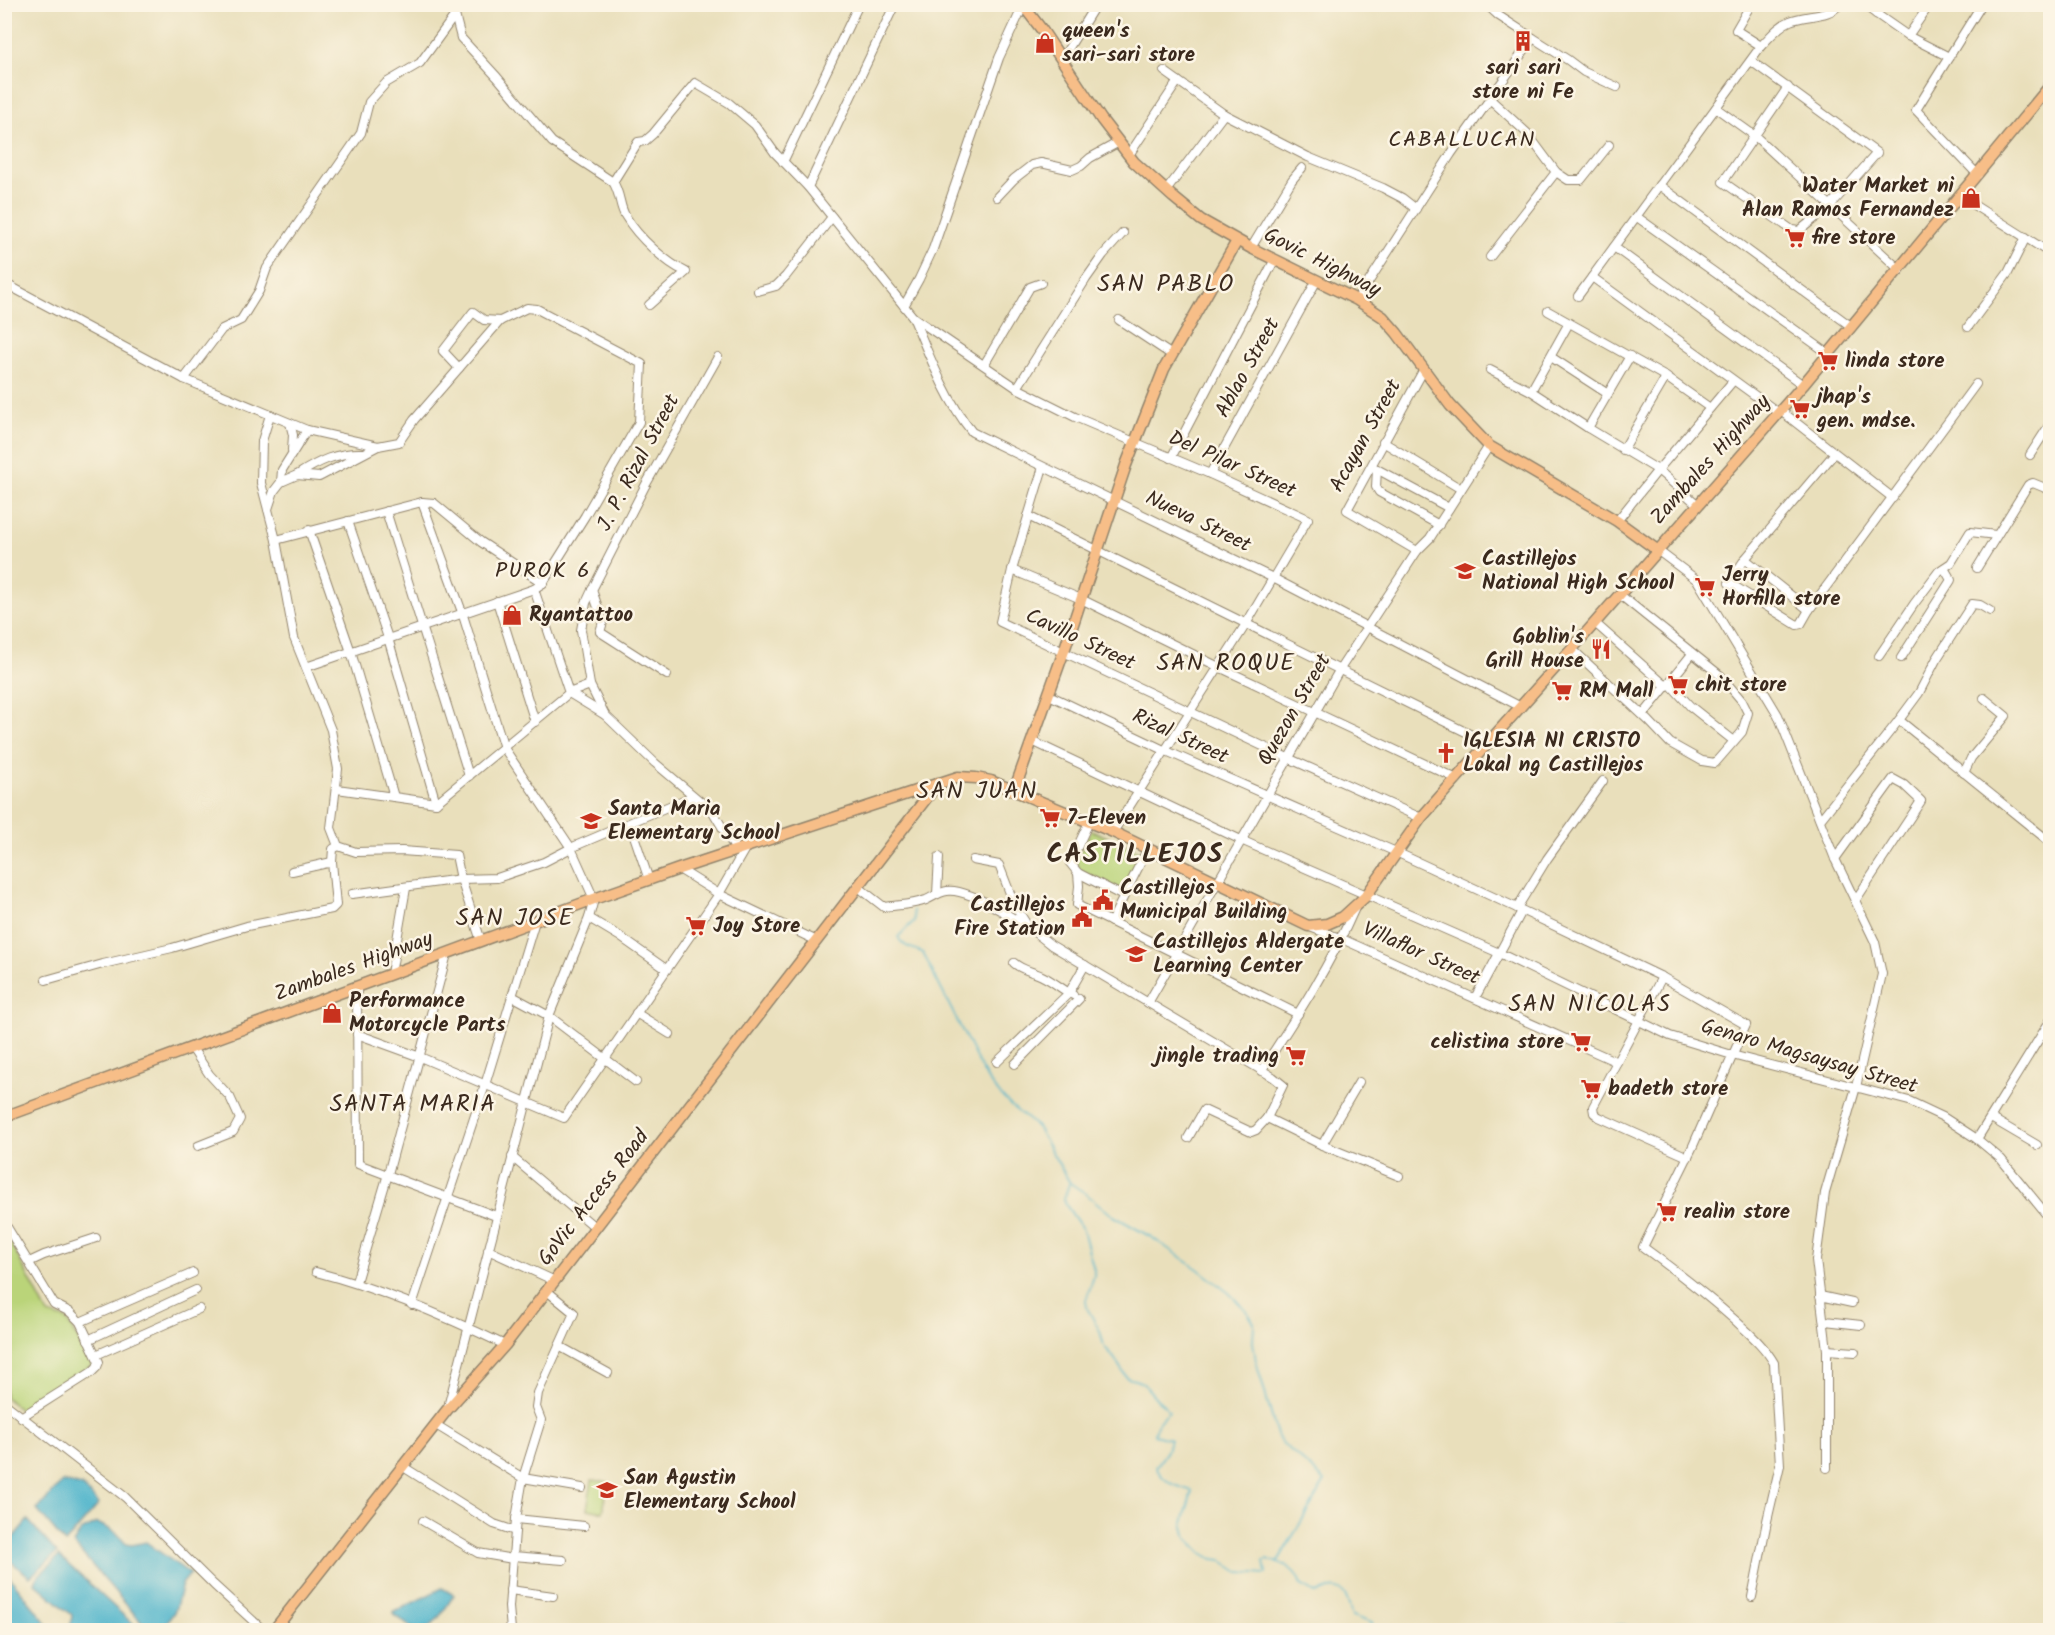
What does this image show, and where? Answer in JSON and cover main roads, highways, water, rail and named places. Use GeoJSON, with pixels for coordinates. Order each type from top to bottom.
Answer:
{"type":"FeatureCollection","features":[{"type":"Feature","properties":{"kind":"main road","name":"Govic Highway"},"geometry":{"type":"LineString","coordinates":[[1022,5],[1042,30],[1101,119],[1129,155],[1166,191],[1201,220],[1237,241],[1357,300],[1383,317],[1450,405],[1489,446],[1617,521],[1657,550]]}},
{"type":"Feature","properties":{"kind":"main road","name":"Zambales Highway"},"geometry":{"type":"LineString","coordinates":[[4,1117],[594,899],[958,777],[991,781],[1113,832],[1308,926],[1327,924],[1343,917],[1366,896],[1421,818],[1803,385],[1961,197],[2050,86]]}},
{"type":"Feature","properties":{"kind":"main road"},"geometry":{"type":"LineString","coordinates":[[1014,791],[1064,651],[1113,501],[1164,369],[1237,241]]}},
{"type":"Feature","properties":{"kind":"main road","name":"GoVic Access Road"},"geometry":{"type":"LineString","coordinates":[[274,1630],[447,1410],[505,1345],[938,783]]}},
{"type":"Feature","properties":{"kind":"water"},"geometry":{"type":"Polygon","coordinates":[[[62,1482],[82,1486],[99,1504],[65,1543],[37,1510],[62,1482]]]}},
{"type":"Feature","properties":{"kind":"water"},"geometry":{"type":"Polygon","coordinates":[[[28,1520],[57,1553],[30,1577],[4,1556],[5,1547],[28,1520]]]}},
{"type":"Feature","properties":{"kind":"water"},"geometry":{"type":"Polygon","coordinates":[[[97,1523],[116,1532],[126,1544],[146,1542],[190,1574],[182,1584],[175,1611],[161,1630],[148,1630],[73,1543],[81,1531],[97,1523]]]}},
{"type":"Feature","properties":{"kind":"water"},"geometry":{"type":"Polygon","coordinates":[[[59,1556],[135,1626],[130,1630],[70,1630],[72,1615],[35,1583],[37,1577],[59,1556]]]}},
{"type":"Feature","properties":{"kind":"water"},"geometry":{"type":"Polygon","coordinates":[[[5,1574],[7,1574],[52,1630],[5,1630],[5,1574]]]}},
{"type":"Feature","properties":{"kind":"water"},"geometry":{"type":"Polygon","coordinates":[[[442,1588],[454,1595],[439,1618],[429,1628],[415,1629],[394,1615],[394,1612],[442,1588]]]}},
{"type":"Feature","properties":{"kind":"waterway"},"geometry":{"type":"LineString","coordinates":[[913,910],[914,921],[898,937],[900,941],[923,953],[982,1070],[993,1087],[1011,1106],[1037,1127],[1070,1183],[1112,1215],[1151,1237],[1198,1269],[1229,1293],[1247,1311],[1254,1323],[1253,1342],[1256,1361],[1277,1435],[1280,1441],[1325,1481],[1277,1563]]}},
{"type":"Feature","properties":{"kind":"waterway"},"geometry":{"type":"LineString","coordinates":[[1069,1184],[1064,1199],[1083,1230],[1094,1270],[1086,1300],[1087,1308],[1100,1331],[1104,1346],[1127,1378],[1144,1384],[1169,1411],[1159,1422],[1154,1435],[1170,1439],[1167,1451],[1156,1467],[1162,1477],[1192,1491],[1183,1523],[1187,1538],[1202,1553],[1213,1559],[1221,1560],[1239,1572],[1266,1574],[1264,1561],[1267,1559],[1292,1570],[1301,1585],[1315,1593],[1329,1589],[1340,1590],[1346,1596],[1352,1616],[1372,1623],[1375,1630]]}},
{"type":"Feature","properties":{"kind":"waterway"},"geometry":{"type":"LineString","coordinates":[[1605,1630],[1620,1625],[1634,1630]]}},
{"type":"Feature","properties":{"kind":"place","name":"sari sari store ni Fe"},"geometry":{"type":"Point","coordinates":[1523,41]}},
{"type":"Feature","properties":{"kind":"place","name":"queen's sari-sari store"},"geometry":{"type":"Point","coordinates":[1045,43]}},
{"type":"Feature","properties":{"kind":"place","name":"Water Market ni Alan Ramos Fernandez"},"geometry":{"type":"Point","coordinates":[1971,198]}},
{"type":"Feature","properties":{"kind":"place","name":"fire store"},"geometry":{"type":"Point","coordinates":[1795,238]}},
{"type":"Feature","properties":{"kind":"place","name":"linda store"},"geometry":{"type":"Point","coordinates":[1828,361]}},
{"type":"Feature","properties":{"kind":"place","name":"jhap's gen. mdse."},"geometry":{"type":"Point","coordinates":[1800,409]}},
{"type":"Feature","properties":{"kind":"place","name":"Castillejos National High School"},"geometry":{"type":"Point","coordinates":[1465,571]}},
{"type":"Feature","properties":{"kind":"place","name":"Jerry Horfilla store"},"geometry":{"type":"Point","coordinates":[1705,587]}},
{"type":"Feature","properties":{"kind":"place","name":"Ryantattoo"},"geometry":{"type":"Point","coordinates":[512,615]}},
{"type":"Feature","properties":{"kind":"place","name":"Goblin's Grill House"},"geometry":{"type":"Point","coordinates":[1601,649]}},
{"type":"Feature","properties":{"kind":"place","name":"chit store"},"geometry":{"type":"Point","coordinates":[1678,685]}},
{"type":"Feature","properties":{"kind":"place","name":"RM Mall"},"geometry":{"type":"Point","coordinates":[1562,691]}},
{"type":"Feature","properties":{"kind":"place","name":"IGLESIA NI CRISTO Lokal ng Castillejos"},"geometry":{"type":"Point","coordinates":[1446,753]}},
{"type":"Feature","properties":{"kind":"place","name":"7-Eleven"},"geometry":{"type":"Point","coordinates":[1050,818]}},
{"type":"Feature","properties":{"kind":"place","name":"Santa Maria Elementary School"},"geometry":{"type":"Point","coordinates":[591,821]}},
{"type":"Feature","properties":{"kind":"place","name":"Castillejos Municipal Building"},"geometry":{"type":"Point","coordinates":[1103,900]}},
{"type":"Feature","properties":{"kind":"place","name":"Castillejos Fire Station"},"geometry":{"type":"Point","coordinates":[1082,917]}},
{"type":"Feature","properties":{"kind":"place","name":"Joy Store"},"geometry":{"type":"Point","coordinates":[696,926]}},
{"type":"Feature","properties":{"kind":"place","name":"Castillejos Aldergate Learning Center"},"geometry":{"type":"Point","coordinates":[1136,954]}},
{"type":"Feature","properties":{"kind":"place","name":"Performance Motorcycle Parts"},"geometry":{"type":"Point","coordinates":[332,1013]}},
{"type":"Feature","properties":{"kind":"place","name":"celistina store"},"geometry":{"type":"Point","coordinates":[1581,1042]}},
{"type":"Feature","properties":{"kind":"place","name":"jingle trading"},"geometry":{"type":"Point","coordinates":[1296,1056]}},
{"type":"Feature","properties":{"kind":"place","name":"badeth store"},"geometry":{"type":"Point","coordinates":[1591,1089]}},
{"type":"Feature","properties":{"kind":"place","name":"realin store"},"geometry":{"type":"Point","coordinates":[1667,1212]}},
{"type":"Feature","properties":{"kind":"place","name":"San Agustin Elementary School"},"geometry":{"type":"Point","coordinates":[607,1490]}},
{"type":"Feature","properties":{"kind":"district","name":"CABALLUCAN"},"geometry":{"type":"Point","coordinates":[1462,140]}},
{"type":"Feature","properties":{"kind":"district","name":"SAN PABLO"},"geometry":{"type":"Point","coordinates":[1166,284]}},
{"type":"Feature","properties":{"kind":"district","name":"PUROK 6"},"geometry":{"type":"Point","coordinates":[543,571]}},
{"type":"Feature","properties":{"kind":"district","name":"SAN ROQUE"},"geometry":{"type":"Point","coordinates":[1226,663]}},
{"type":"Feature","properties":{"kind":"district","name":"SAN JUAN"},"geometry":{"type":"Point","coordinates":[977,791]}},
{"type":"Feature","properties":{"kind":"district","name":"CASTILLEJOS"},"geometry":{"type":"Point","coordinates":[1135,854]}},
{"type":"Feature","properties":{"kind":"district","name":"SAN JOSE"},"geometry":{"type":"Point","coordinates":[515,918]}},
{"type":"Feature","properties":{"kind":"district","name":"SAN NICOLAS"},"geometry":{"type":"Point","coordinates":[1590,1004]}},
{"type":"Feature","properties":{"kind":"district","name":"SANTA MARIA"},"geometry":{"type":"Point","coordinates":[413,1104]}}]}
